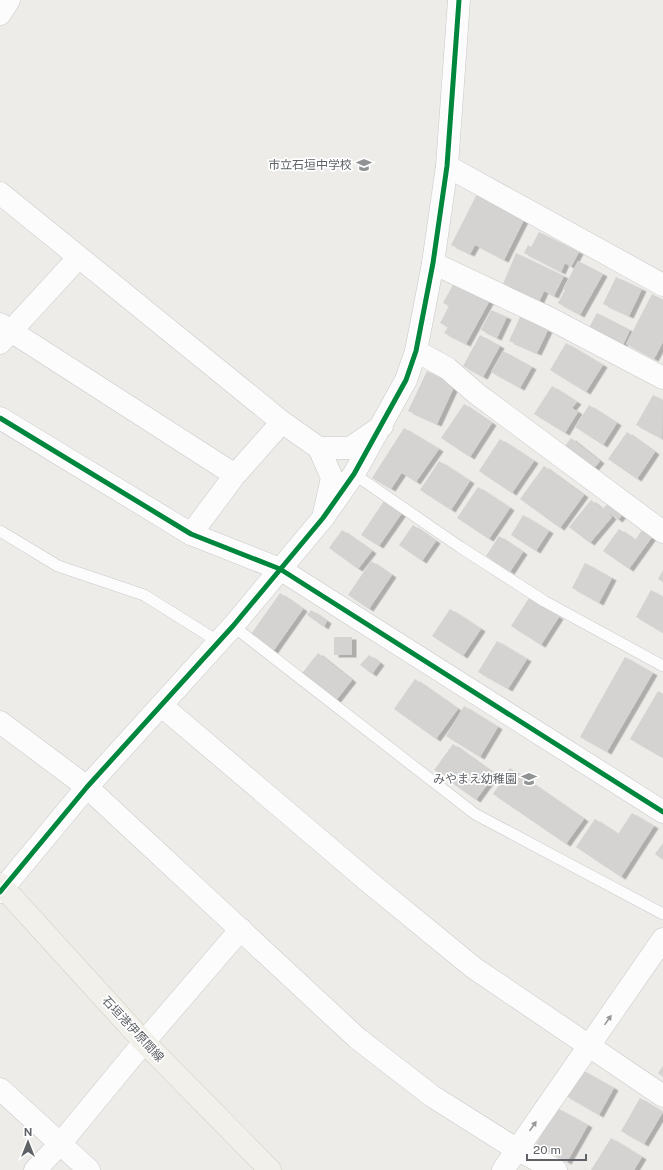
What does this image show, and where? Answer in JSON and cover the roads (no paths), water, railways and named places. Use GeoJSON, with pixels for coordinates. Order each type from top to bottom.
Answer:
{"type":"FeatureCollection","features":[{"type":"Feature","properties":{"kind":"main road","name":"石垣港伊原間線"},"geometry":{"type":"LineString","coordinates":[[1,887],[144,1042],[270,1170]]}},
{"type":"Feature","properties":{"kind":"street"},"geometry":{"type":"LineString","coordinates":[[0,14],[9,0]]}},
{"type":"Feature","properties":{"kind":"street"},"geometry":{"type":"LineString","coordinates":[[1,887],[87,788],[226,634],[323,518],[354,474],[382,426],[406,380],[416,352],[433,263],[446,166],[459,0]]}},
{"type":"Feature","properties":{"kind":"street"},"geometry":{"type":"LineString","coordinates":[[446,166],[663,285]]}},
{"type":"Feature","properties":{"kind":"street"},"geometry":{"type":"LineString","coordinates":[[0,193],[282,422],[319,448],[332,478],[323,518]]}},
{"type":"Feature","properties":{"kind":"street"},"geometry":{"type":"LineString","coordinates":[[79,257],[3,332],[235,475]]}},
{"type":"Feature","properties":{"kind":"street"},"geometry":{"type":"LineString","coordinates":[[433,263],[549,318],[663,378]]}},
{"type":"Feature","properties":{"kind":"street"},"geometry":{"type":"LineString","coordinates":[[416,352],[447,368],[477,394],[663,532]]}},
{"type":"Feature","properties":{"kind":"street"},"geometry":{"type":"LineString","coordinates":[[0,418],[192,534],[280,569],[663,812]]}},
{"type":"Feature","properties":{"kind":"street"},"geometry":{"type":"LineString","coordinates":[[192,534],[235,475],[282,422]]}},
{"type":"Feature","properties":{"kind":"street"},"geometry":{"type":"LineString","coordinates":[[319,448],[350,448],[382,426]]}},
{"type":"Feature","properties":{"kind":"street"},"geometry":{"type":"LineString","coordinates":[[162,706],[369,882],[474,968],[663,1096]]}},
{"type":"Feature","properties":{"kind":"street"},"geometry":{"type":"LineString","coordinates":[[0,722],[87,788],[357,1038],[432,1096],[516,1149],[556,1170]]}},
{"type":"Feature","properties":{"kind":"street"},"geometry":{"type":"LineString","coordinates":[[35,1170],[60,1144],[144,1042],[241,929]]}},
{"type":"Feature","properties":{"kind":"street"},"geometry":{"type":"LineString","coordinates":[[503,1170],[516,1149],[663,939]]}},
{"type":"Feature","properties":{"kind":"street"},"geometry":{"type":"LineString","coordinates":[[0,1089],[89,1170]]}},
{"type":"Feature","properties":{"kind":"lane"},"geometry":{"type":"LineString","coordinates":[[354,474],[460,547],[544,601],[663,666]]}},
{"type":"Feature","properties":{"kind":"lane"},"geometry":{"type":"LineString","coordinates":[[0,531],[58,566],[144,596],[226,634],[475,814],[663,914]]}},
{"type":"Feature","properties":{"kind":"place","name":"市立石垣中学校"},"geometry":{"type":"Point","coordinates":[364,165]}},
{"type":"Feature","properties":{"kind":"place","name":"みやまえ幼稚園"},"geometry":{"type":"Point","coordinates":[529,779]}}]}
